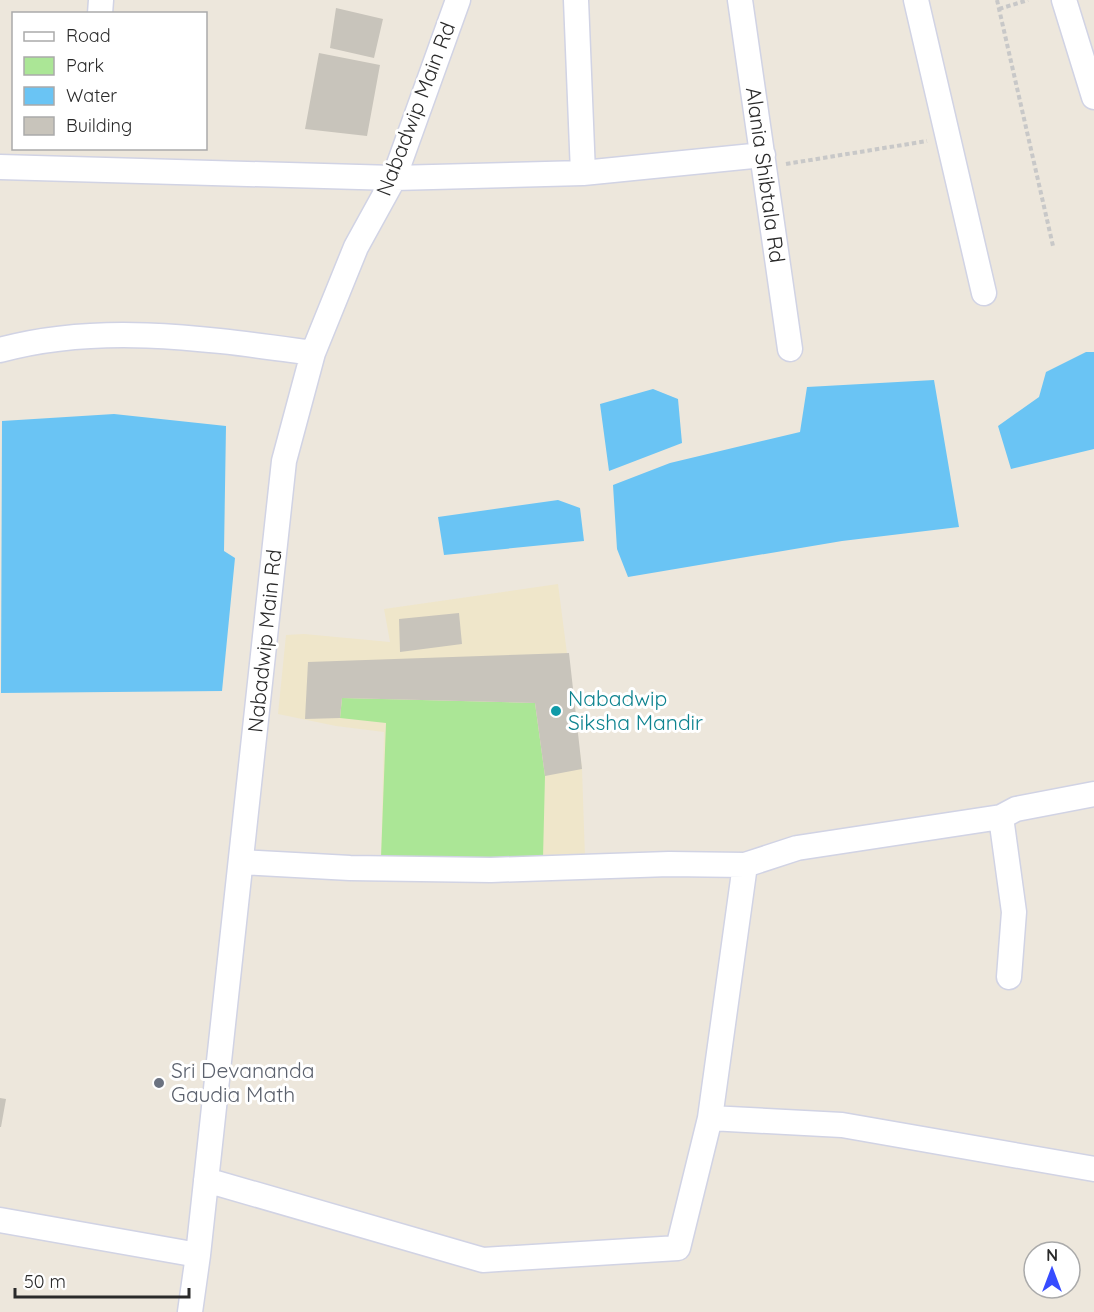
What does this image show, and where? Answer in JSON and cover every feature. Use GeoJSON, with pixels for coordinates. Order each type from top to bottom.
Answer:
{"type":"FeatureCollection","features":[{"type":"Feature","properties":{"kind":"street","name":"Nabadwip Main Rd"},"geometry":{"type":"LineString","coordinates":[[190,1312],[284,461],[313,353],[356,247],[394,178],[458,0]]}},
{"type":"Feature","properties":{"kind":"street"},"geometry":{"type":"LineString","coordinates":[[576,0],[583,174]]}},
{"type":"Feature","properties":{"kind":"street","name":"Alania Shibtala Rd"},"geometry":{"type":"LineString","coordinates":[[740,0],[790,349]]}},
{"type":"Feature","properties":{"kind":"street"},"geometry":{"type":"LineString","coordinates":[[916,0],[984,293]]}},
{"type":"Feature","properties":{"kind":"street"},"geometry":{"type":"LineString","coordinates":[[1064,0],[1094,97]]}},
{"type":"Feature","properties":{"kind":"street"},"geometry":{"type":"LineString","coordinates":[[0,167],[88,159],[394,178],[583,174],[764,162]]}},
{"type":"Feature","properties":{"kind":"street"},"geometry":{"type":"LineString","coordinates":[[0,350],[57,338],[126,334],[224,341],[313,353]]}},
{"type":"Feature","properties":{"kind":"street"},"geometry":{"type":"LineString","coordinates":[[241,862],[350,868],[492,870],[669,864],[745,865],[796,848],[1001,817],[1016,809],[1094,794]]}},
{"type":"Feature","properties":{"kind":"street"},"geometry":{"type":"LineString","coordinates":[[1001,817],[1014,912],[1009,977]]}},
{"type":"Feature","properties":{"kind":"street"},"geometry":{"type":"LineString","coordinates":[[206,1180],[483,1260],[678,1248],[710,1118],[745,865]]}},
{"type":"Feature","properties":{"kind":"street"},"geometry":{"type":"LineString","coordinates":[[710,1118],[842,1125],[1094,1168]]}},
{"type":"Feature","properties":{"kind":"street"},"geometry":{"type":"LineString","coordinates":[[0,1220],[198,1255]]}},
{"type":"Feature","properties":{"kind":"path"},"geometry":{"type":"LineString","coordinates":[[997,0],[1053,246]]}},
{"type":"Feature","properties":{"kind":"path"},"geometry":{"type":"LineString","coordinates":[[999,9],[1028,0]]}},
{"type":"Feature","properties":{"kind":"path"},"geometry":{"type":"LineString","coordinates":[[764,162],[948,138]]}},
{"type":"Feature","properties":{"kind":"shaded area"},"geometry":{"type":"Polygon","coordinates":[[[558,584],[582,769],[585,858],[381,858],[384,732],[336,726],[278,714],[286,635],[304,634],[390,642],[384,609],[558,584]]]}},
{"type":"Feature","properties":{"kind":"green space"},"geometry":{"type":"Polygon","coordinates":[[[342,698],[535,703],[545,776],[543,858],[381,858],[386,723],[340,718],[342,698]]]}},
{"type":"Feature","properties":{"kind":"water"},"geometry":{"type":"Polygon","coordinates":[[[1086,352],[1094,352],[1094,449],[1011,469],[998,426],[1039,397],[1046,372],[1086,352]]]}},
{"type":"Feature","properties":{"kind":"water"},"geometry":{"type":"Polygon","coordinates":[[[934,380],[959,527],[842,541],[628,577],[617,549],[613,485],[670,463],[800,432],[807,387],[934,380]]]}},
{"type":"Feature","properties":{"kind":"water"},"geometry":{"type":"Polygon","coordinates":[[[653,389],[678,399],[682,443],[609,471],[600,404],[653,389]]]}},
{"type":"Feature","properties":{"kind":"water"},"geometry":{"type":"Polygon","coordinates":[[[114,414],[226,426],[224,551],[235,558],[222,691],[1,693],[2,421],[114,414]]]}},
{"type":"Feature","properties":{"kind":"water"},"geometry":{"type":"Polygon","coordinates":[[[558,500],[580,508],[584,541],[444,555],[438,517],[558,500]]]}},
{"type":"Feature","properties":{"kind":"building"},"geometry":{"type":"Polygon","coordinates":[[[336,8],[383,19],[374,58],[330,48],[336,8]]]}},
{"type":"Feature","properties":{"kind":"building"},"geometry":{"type":"Polygon","coordinates":[[[319,53],[380,65],[367,136],[305,129],[319,53]]]}},
{"type":"Feature","properties":{"kind":"building"},"geometry":{"type":"Polygon","coordinates":[[[459,613],[462,644],[400,652],[399,619],[459,613]]]}},
{"type":"Feature","properties":{"kind":"building","name":"Nabadwip Siksha Mandir"},"geometry":{"type":"Polygon","coordinates":[[[569,653],[582,769],[545,776],[535,703],[342,698],[340,718],[305,719],[308,662],[569,653]]]}},
{"type":"Feature","properties":{"kind":"building"},"geometry":{"type":"Polygon","coordinates":[[[0,1098],[6,1099],[1,1127],[0,1127],[0,1098]]]}},
{"type":"Feature","properties":{"kind":"place","name":"Nabadwip Siksha Mandir"},"geometry":{"type":"Point","coordinates":[556,711]}},
{"type":"Feature","properties":{"kind":"place","name":"Sri Devananda Gaudia Math"},"geometry":{"type":"Point","coordinates":[159,1083]}}]}
